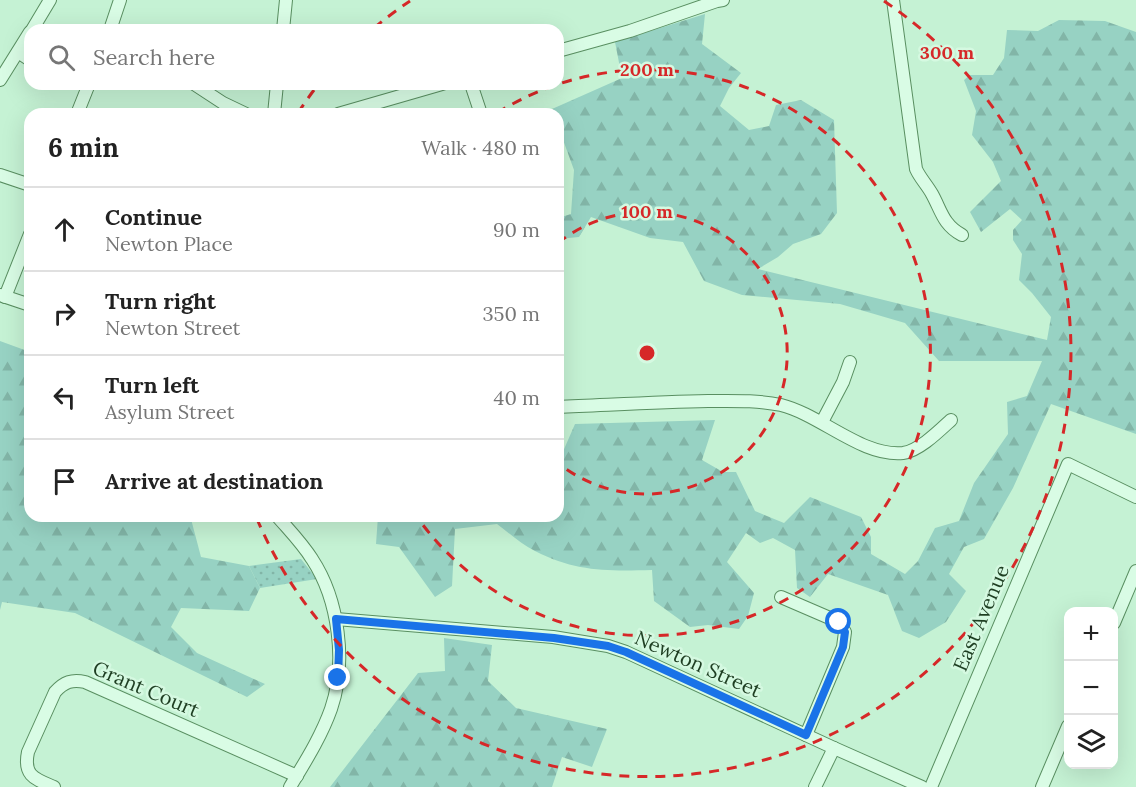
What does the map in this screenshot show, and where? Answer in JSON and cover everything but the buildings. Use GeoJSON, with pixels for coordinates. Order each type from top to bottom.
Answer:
{"type":"FeatureCollection","features":[{"type":"Feature","properties":{"kind":"street"},"geometry":{"type":"LineString","coordinates":[[35,24],[50,0]]}},
{"type":"Feature","properties":{"kind":"street"},"geometry":{"type":"LineString","coordinates":[[112,24],[120,0]]}},
{"type":"Feature","properties":{"kind":"street"},"geometry":{"type":"LineString","coordinates":[[284,24],[286,0]]}},
{"type":"Feature","properties":{"kind":"street"},"geometry":{"type":"LineString","coordinates":[[564,49],[630,31],[723,0]]}},
{"type":"Feature","properties":{"kind":"street"},"geometry":{"type":"LineString","coordinates":[[893,0],[916,169],[949,227],[962,235]]}},
{"type":"Feature","properties":{"kind":"street"},"geometry":{"type":"LineString","coordinates":[[0,80],[24,42]]}},
{"type":"Feature","properties":{"kind":"street"},"geometry":{"type":"LineString","coordinates":[[18,52],[24,56]]}},
{"type":"Feature","properties":{"kind":"street"},"geometry":{"type":"LineString","coordinates":[[79,108],[86,90]]}},
{"type":"Feature","properties":{"kind":"street"},"geometry":{"type":"LineString","coordinates":[[203,90],[233,108]]}},
{"type":"Feature","properties":{"kind":"street"},"geometry":{"type":"LineString","coordinates":[[275,108],[276,90]]}},
{"type":"Feature","properties":{"kind":"street"},"geometry":{"type":"LineString","coordinates":[[359,108],[421,90]]}},
{"type":"Feature","properties":{"kind":"street"},"geometry":{"type":"LineString","coordinates":[[473,90],[479,108]]}},
{"type":"Feature","properties":{"kind":"street"},"geometry":{"type":"LineString","coordinates":[[0,175],[24,183]]}},
{"type":"Feature","properties":{"kind":"street"},"geometry":{"type":"LineString","coordinates":[[24,248],[3,296],[24,303]]}},
{"type":"Feature","properties":{"kind":"street"},"geometry":{"type":"LineString","coordinates":[[822,422],[843,382],[850,362]]}},
{"type":"Feature","properties":{"kind":"street"},"geometry":{"type":"LineString","coordinates":[[564,407],[660,402],[759,402],[781,405],[802,412],[869,447],[903,453],[935,435],[951,420]]}},
{"type":"Feature","properties":{"kind":"street","name":"East Avenue"},"geometry":{"type":"LineString","coordinates":[[931,787],[1068,464],[1136,497]]}},
{"type":"Feature","properties":{"kind":"street"},"geometry":{"type":"LineString","coordinates":[[282,522],[313,560],[329,595],[336,619],[339,663],[331,708],[318,738],[290,787]]}},
{"type":"Feature","properties":{"kind":"street"},"geometry":{"type":"LineString","coordinates":[[1118,612],[1136,571]]}},
{"type":"Feature","properties":{"kind":"street"},"geometry":{"type":"LineString","coordinates":[[781,597],[839,622],[845,632],[843,647],[806,735]]}},
{"type":"Feature","properties":{"kind":"street","name":"Newton Street"},"geometry":{"type":"LineString","coordinates":[[336,619],[554,638],[608,646],[626,652],[922,787]]}},
{"type":"Feature","properties":{"kind":"street","name":"Grant Court"},"geometry":{"type":"LineString","coordinates":[[54,787],[32,776],[27,770],[26,760],[56,692],[70,681],[85,682],[297,776]]}},
{"type":"Feature","properties":{"kind":"street"},"geometry":{"type":"LineString","coordinates":[[1042,787],[1064,735]]}},
{"type":"Feature","properties":{"kind":"street"},"geometry":{"type":"LineString","coordinates":[[815,787],[834,748]]}},
{"type":"Feature","properties":{"kind":"green space"},"geometry":{"type":"Polygon","coordinates":[[[705,14],[702,44],[741,73],[729,88],[720,106],[749,130],[769,126],[776,105],[801,100],[834,120],[837,213],[821,234],[793,244],[778,257],[758,269],[1047,340],[1051,317],[1019,280],[1022,254],[1013,240],[1013,230],[1022,220],[1010,209],[981,232],[970,212],[1001,181],[993,162],[972,135],[976,111],[964,80],[970,75],[993,75],[1004,58],[1007,30],[1038,31],[1059,20],[1105,21],[1136,32],[1136,434],[1051,404],[1013,488],[984,539],[964,547],[949,574],[966,591],[946,622],[919,638],[902,631],[888,595],[828,574],[810,597],[797,588],[795,550],[773,538],[760,543],[746,533],[727,562],[754,593],[748,616],[739,629],[708,625],[690,627],[654,601],[652,570],[592,569],[564,563],[530,548],[497,524],[455,529],[452,586],[435,597],[399,547],[376,544],[378,522],[564,522],[564,449],[575,424],[715,420],[702,460],[723,472],[736,472],[755,511],[784,523],[810,497],[861,517],[871,537],[871,554],[905,574],[918,561],[935,528],[959,521],[974,483],[1008,434],[1007,402],[1027,396],[1042,361],[939,361],[905,323],[840,304],[742,295],[704,281],[683,242],[650,238],[591,217],[579,237],[564,238],[564,216],[571,214],[574,170],[564,142],[564,108],[554,108],[622,78],[615,42],[705,14]]]}},
{"type":"Feature","properties":{"kind":"green space"},"geometry":{"type":"Polygon","coordinates":[[[0,341],[24,350],[24,522],[192,522],[201,557],[249,566],[260,588],[249,611],[181,608],[171,627],[197,653],[265,684],[247,697],[75,613],[2,602],[0,610],[0,341]]]}},
{"type":"Feature","properties":{"kind":"green space"},"geometry":{"type":"Polygon","coordinates":[[[301,559],[317,579],[260,588],[249,566],[301,559]]]}},
{"type":"Feature","properties":{"kind":"green space"},"geometry":{"type":"Polygon","coordinates":[[[444,638],[492,645],[488,681],[516,708],[607,729],[592,767],[562,757],[552,787],[330,787],[418,673],[445,671],[444,638]]]}},
{"type":"Feature","properties":{"kind":"route"},"geometry":{"type":"LineString","coordinates":[[338,678],[339,650],[336,619],[554,638],[608,646],[626,652],[806,735],[843,647],[845,632],[839,622]]}}]}
